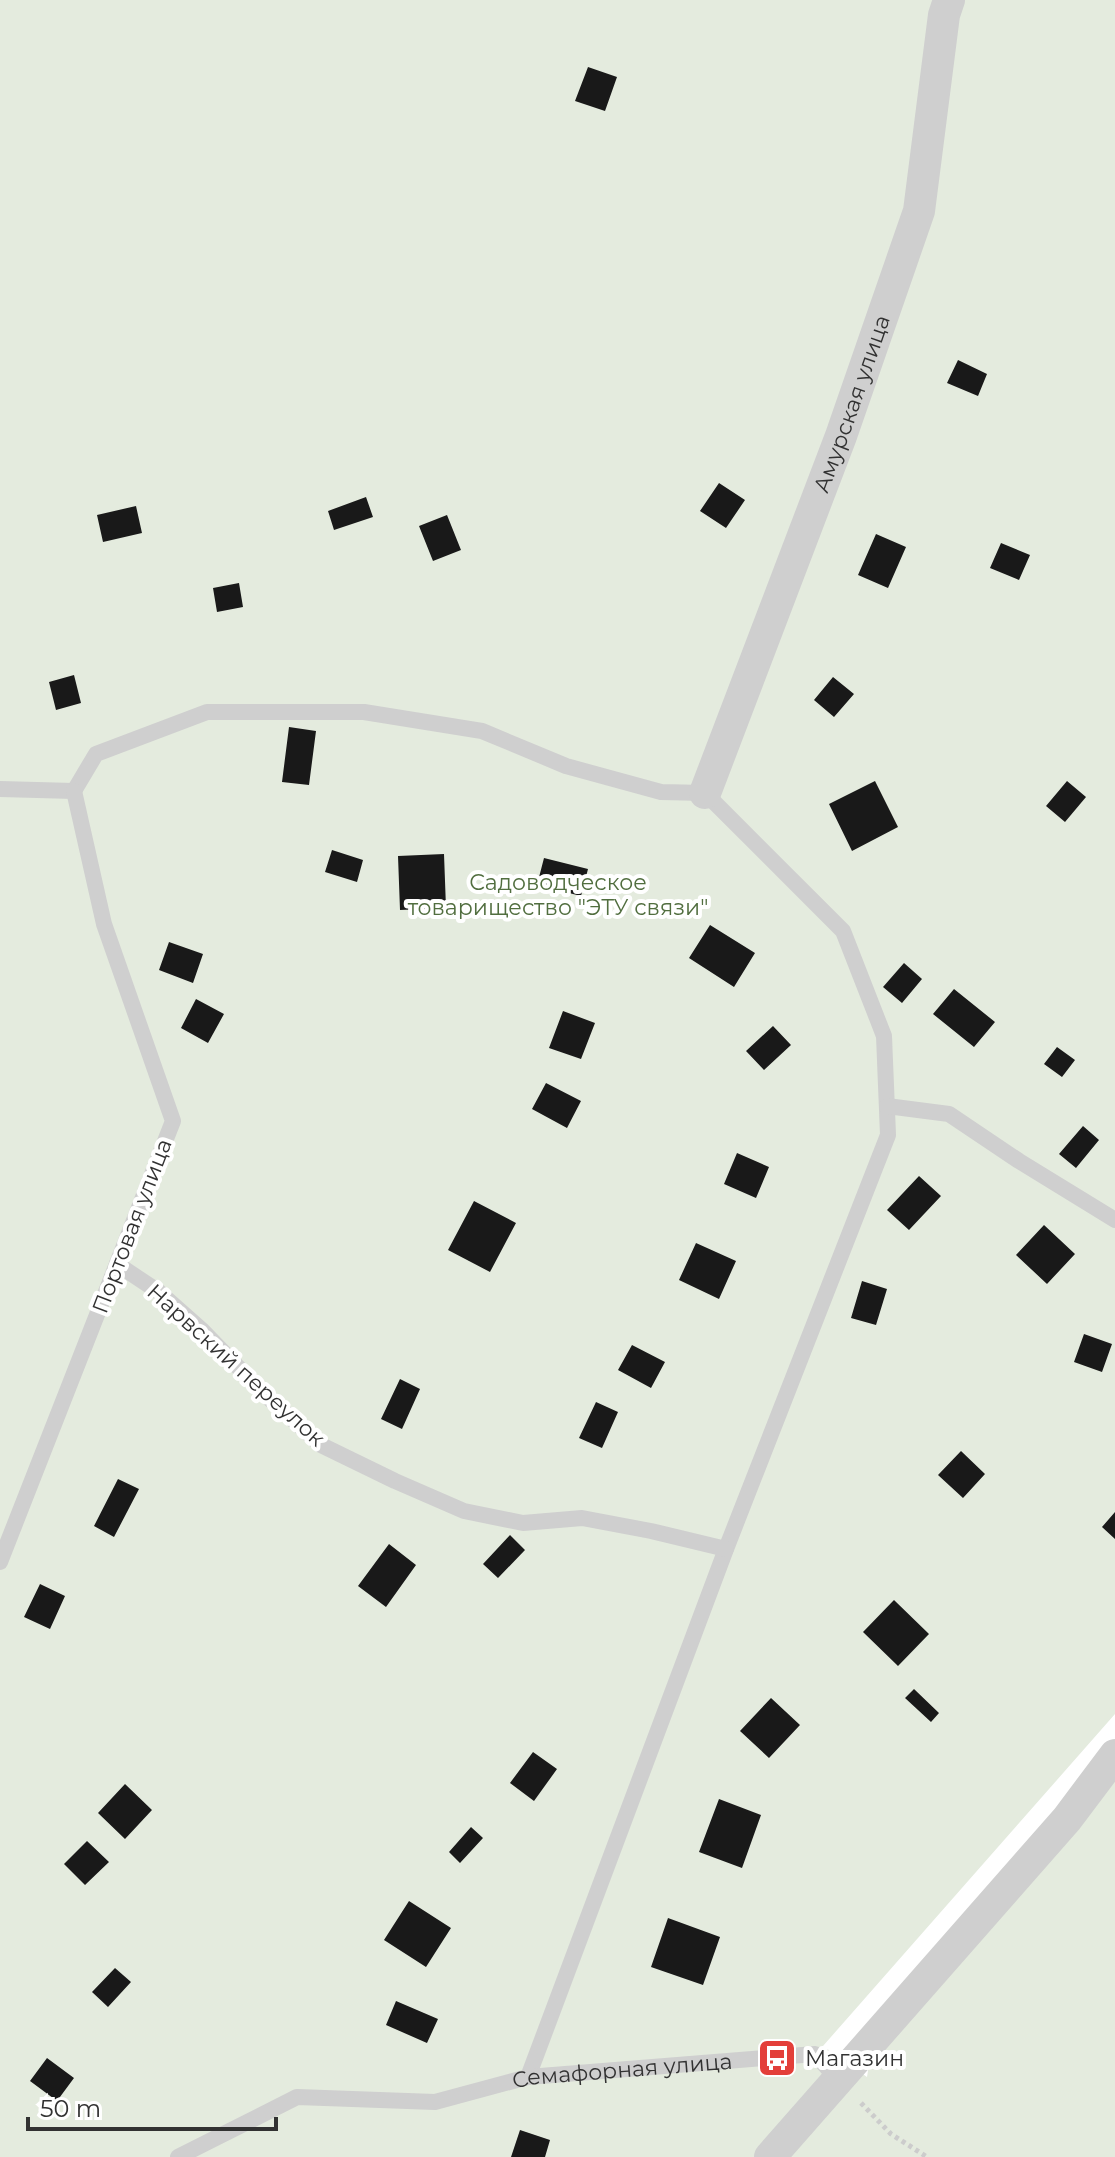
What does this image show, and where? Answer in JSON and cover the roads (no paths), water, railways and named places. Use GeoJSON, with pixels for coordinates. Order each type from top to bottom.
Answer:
{"type":"FeatureCollection","features":[{"type":"Feature","properties":{"kind":"street","name":"Амурская улица"},"geometry":{"type":"LineString","coordinates":[[705,793],[841,436],[919,211],[944,15],[949,0]]}},
{"type":"Feature","properties":{"kind":"street"},"geometry":{"type":"LineString","coordinates":[[770,2157],[1067,1819],[1115,1755]]}},
{"type":"Feature","properties":{"kind":"lane"},"geometry":{"type":"LineString","coordinates":[[0,789],[74,791],[96,754],[207,712],[364,712],[482,731],[566,766],[661,792],[705,793],[843,931],[884,1036],[888,1135],[726,1549],[528,2077]]}},
{"type":"Feature","properties":{"kind":"lane","name":"Портовая улица"},"geometry":{"type":"LineString","coordinates":[[0,1562],[173,1121],[104,924],[74,791]]}},
{"type":"Feature","properties":{"kind":"lane"},"geometry":{"type":"LineString","coordinates":[[887,1106],[949,1114],[1115,1220]]}},
{"type":"Feature","properties":{"kind":"lane","name":"Нарвский переулок"},"geometry":{"type":"LineString","coordinates":[[117,1264],[159,1292],[203,1331],[260,1390],[321,1445],[395,1481],[464,1511],[523,1523],[582,1518],[726,1549]]}},
{"type":"Feature","properties":{"kind":"lane","name":"Семафорная улица"},"geometry":{"type":"LineString","coordinates":[[178,2157],[297,2097],[435,2102],[528,2077],[815,2054],[838,2080]]}},
{"type":"Feature","properties":{"kind":"place","name":"Магазин"},"geometry":{"type":"Point","coordinates":[777,2058]}},
{"type":"Feature","properties":{"kind":"park label","name":"Садоводческое товарищество \"ЭТУ связи\""},"geometry":{"type":"Point","coordinates":[558,894]}}]}
